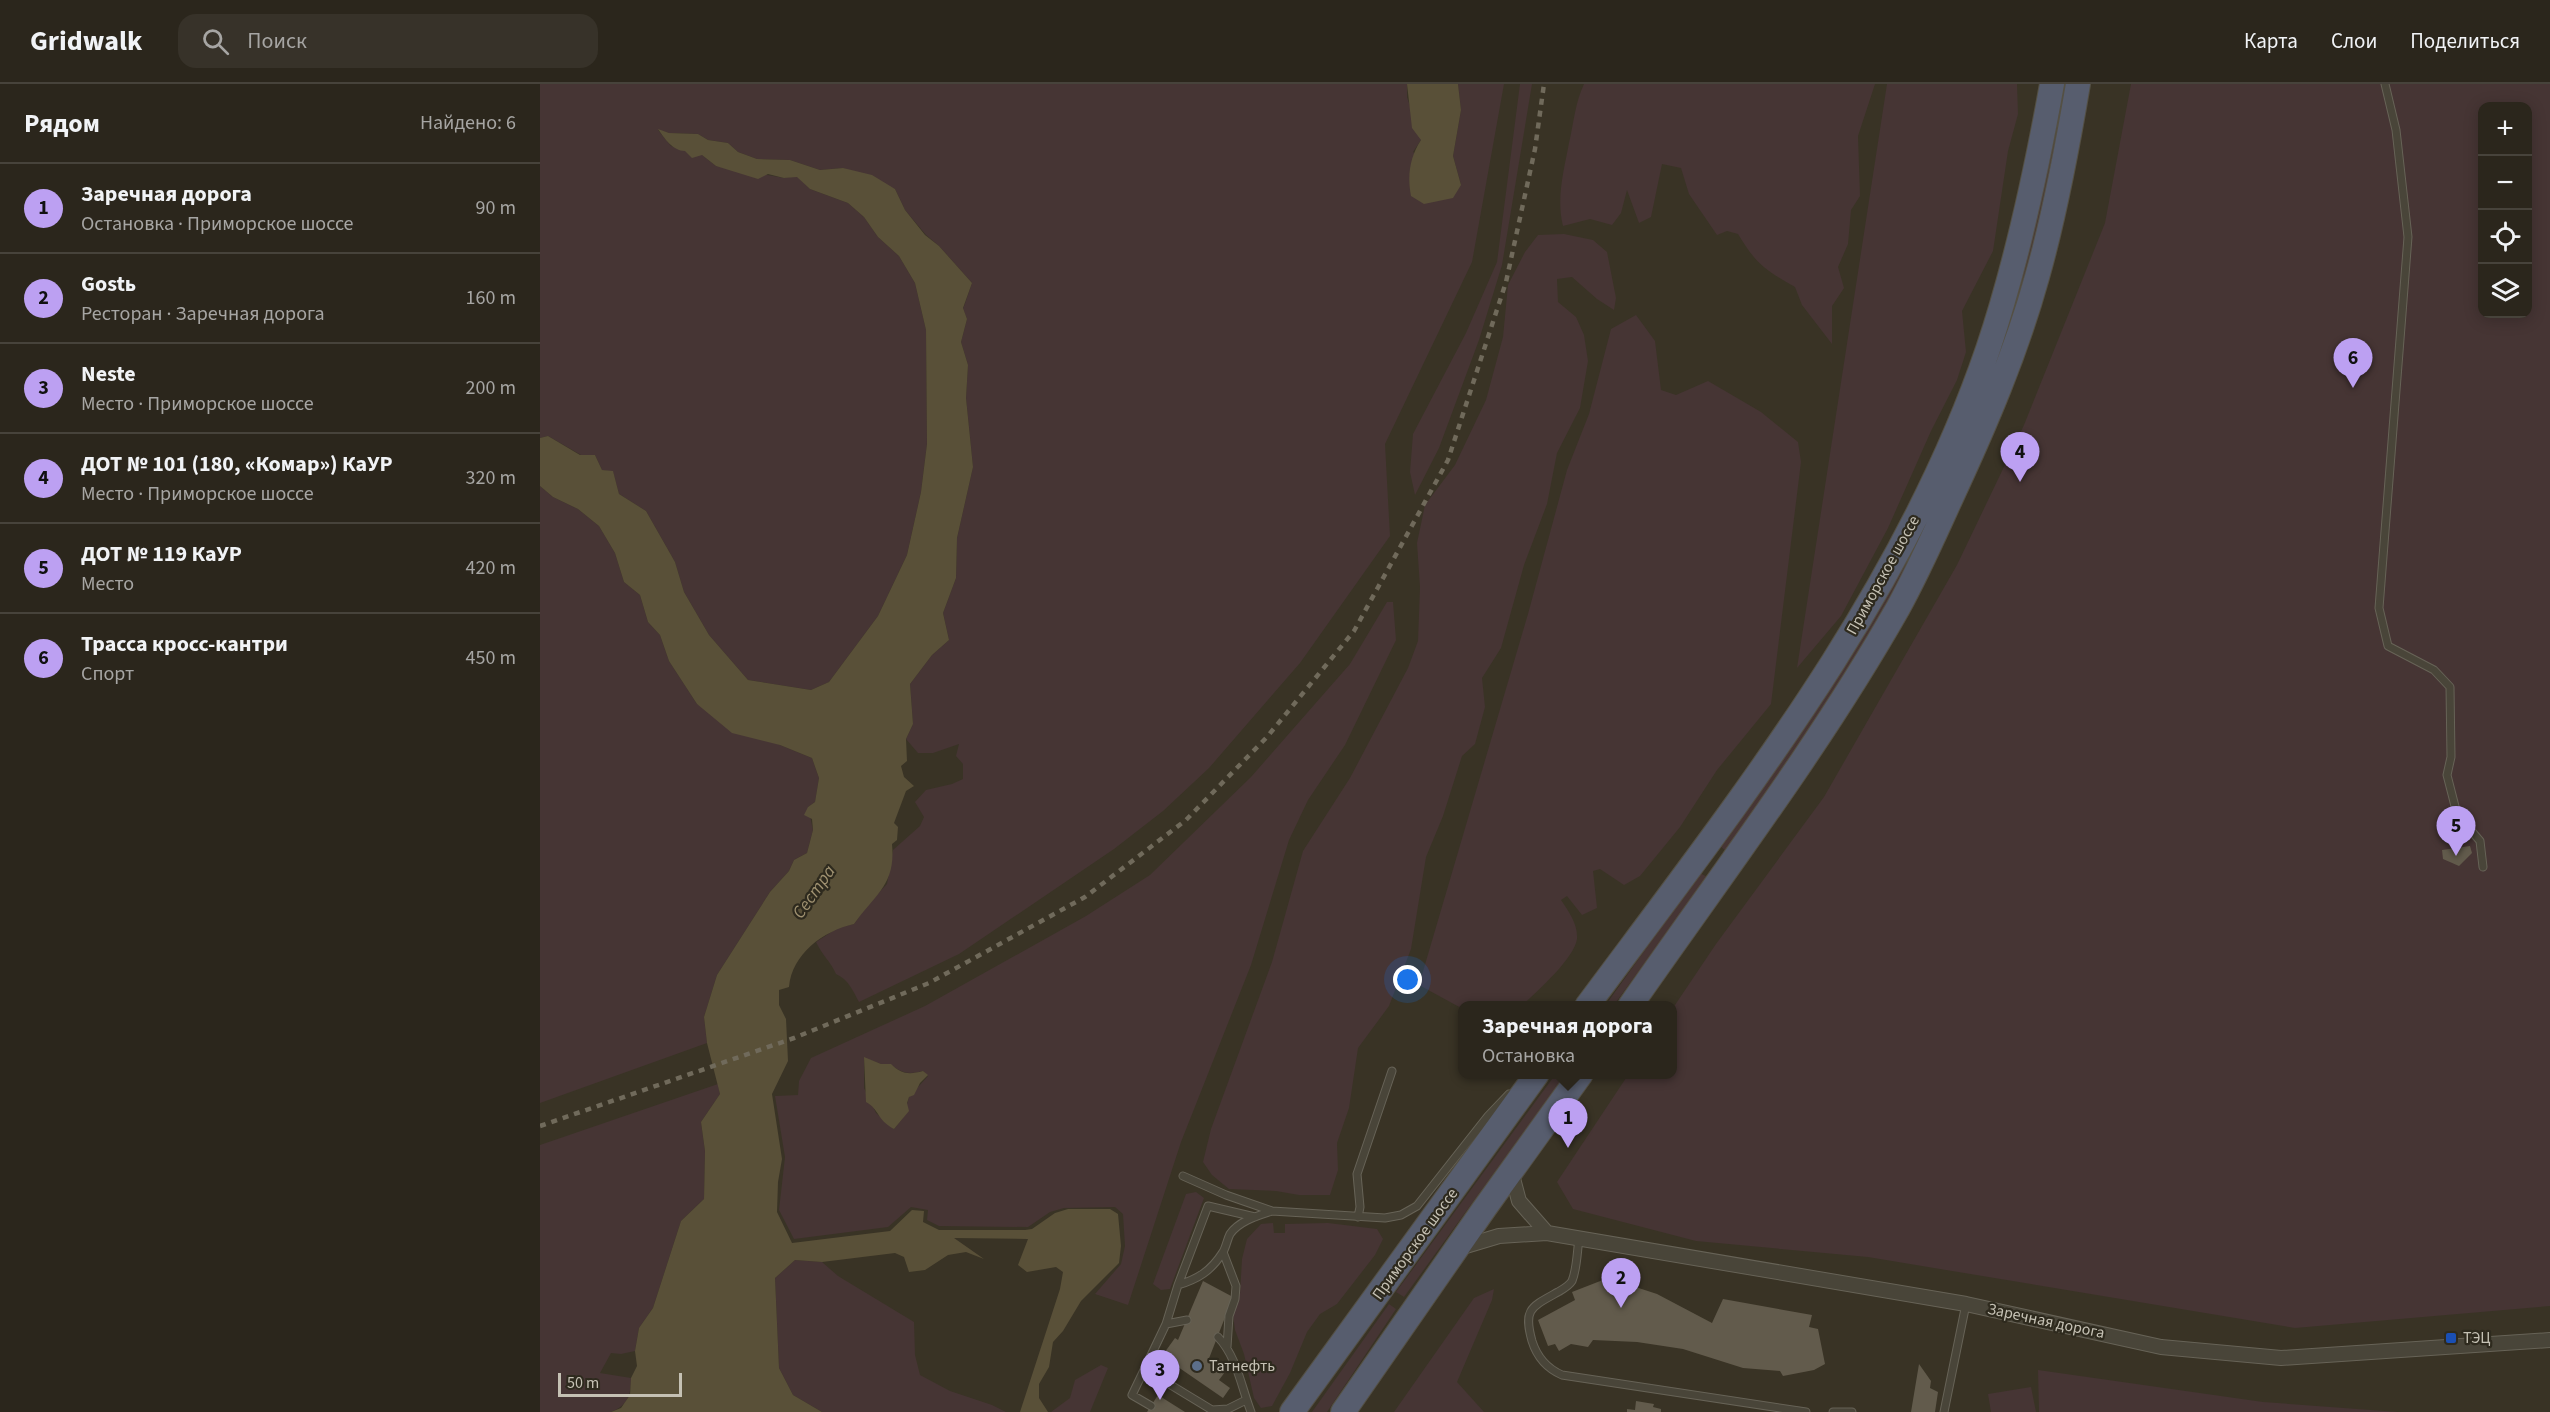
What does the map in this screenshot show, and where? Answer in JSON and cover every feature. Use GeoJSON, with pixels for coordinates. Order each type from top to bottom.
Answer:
{"type":"FeatureCollection","features":[{"type":"Feature","properties":{"kind":"highway","name":"Приморское шоссе"},"geometry":{"type":"LineString","coordinates":[[1590,1001],[1760,774],[1871,600],[1916,520],[1988,350],[2023,227],[2052,84]]}},
{"type":"Feature","properties":{"kind":"highway","name":"Приморское шоссе"},"geometry":{"type":"LineString","coordinates":[[1633,1001],[1829,718],[1898,608],[1976,445],[2014,349],[2037,278],[2050,227],[2079,84]]}},
{"type":"Feature","properties":{"kind":"highway"},"geometry":{"type":"LineString","coordinates":[[1701,852],[1725,869]]}},
{"type":"Feature","properties":{"kind":"highway","name":"Приморское шоссе"},"geometry":{"type":"LineString","coordinates":[[1292,1412],[1528,1079]]}},
{"type":"Feature","properties":{"kind":"highway"},"geometry":{"type":"LineString","coordinates":[[1343,1412],[1577,1079]]}},
{"type":"Feature","properties":{"kind":"street"},"geometry":{"type":"LineString","coordinates":[[1511,1171],[1520,1201],[1547,1233]]}},
{"type":"Feature","properties":{"kind":"street","name":"Заречная дорога"},"geometry":{"type":"LineString","coordinates":[[1456,1249],[1499,1236],[1547,1233],[1848,1282],[2034,1317],[2161,1347],[2281,1358],[2550,1340]]}},
{"type":"Feature","properties":{"kind":"lane"},"geometry":{"type":"LineString","coordinates":[[2385,84],[2396,130],[2408,237],[2379,608],[2388,646],[2434,670],[2450,687],[2451,757],[2447,776],[2457,814],[2480,841],[2483,867]]}},
{"type":"Feature","properties":{"kind":"lane"},"geometry":{"type":"LineString","coordinates":[[1358,1216],[1360,1207],[1357,1174],[1392,1071]]}},
{"type":"Feature","properties":{"kind":"lane"},"geometry":{"type":"LineString","coordinates":[[1183,1176],[1226,1195],[1272,1211],[1385,1218],[1401,1215],[1417,1206],[1488,1116],[1512,1091]]}},
{"type":"Feature","properties":{"kind":"lane"},"geometry":{"type":"LineString","coordinates":[[1151,1406],[1132,1395],[1146,1370],[1166,1324],[1208,1206],[1255,1216]]}},
{"type":"Feature","properties":{"kind":"lane"},"geometry":{"type":"LineString","coordinates":[[1178,1285],[1199,1279],[1223,1252],[1230,1234],[1240,1225],[1255,1216],[1272,1211]]}},
{"type":"Feature","properties":{"kind":"lane"},"geometry":{"type":"LineString","coordinates":[[1579,1239],[1572,1282],[1533,1306],[1528,1314],[1536,1354],[1552,1370],[1562,1375],[1806,1412]]}},
{"type":"Feature","properties":{"kind":"lane"},"geometry":{"type":"LineString","coordinates":[[1223,1252],[1236,1286],[1235,1299],[1229,1316],[1227,1347]]}},
{"type":"Feature","properties":{"kind":"lane"},"geometry":{"type":"LineString","coordinates":[[1944,1412],[1966,1304]]}},
{"type":"Feature","properties":{"kind":"lane"},"geometry":{"type":"LineString","coordinates":[[1166,1324],[1187,1320]]}},
{"type":"Feature","properties":{"kind":"lane"},"geometry":{"type":"LineString","coordinates":[[1218,1336],[1227,1347],[1251,1412]]}},
{"type":"Feature","properties":{"kind":"lane"},"geometry":{"type":"LineString","coordinates":[[1146,1370],[1212,1411],[1228,1409],[1246,1400]]}},
{"type":"Feature","properties":{"kind":"lane"},"geometry":{"type":"LineString","coordinates":[[1833,1412],[1852,1412]]}},
{"type":"Feature","properties":{"kind":"shaded area"},"geometry":{"type":"Polygon","coordinates":[[[540,84],[1407,84],[1407,97],[1421,140],[1413,152],[1461,185],[1453,156],[1461,110],[1458,84],[1504,84],[1472,262],[1385,444],[1390,536],[1300,663],[1209,768],[1163,811],[1114,849],[959,954],[859,1002],[853,990],[836,974],[816,942],[839,927],[854,924],[868,904],[887,884],[893,850],[920,826],[924,817],[915,802],[926,790],[963,779],[963,764],[956,756],[959,744],[933,753],[918,753],[906,739],[913,724],[910,684],[932,655],[949,640],[943,613],[956,578],[957,538],[973,467],[966,398],[968,365],[961,342],[967,319],[963,309],[972,283],[905,210],[895,189],[843,168],[820,170],[790,160],[757,159],[738,152],[728,143],[708,140],[698,134],[669,133],[658,130],[671,146],[702,155],[716,166],[784,178],[797,176],[810,189],[848,203],[864,217],[878,237],[899,256],[915,283],[926,330],[927,444],[921,492],[907,555],[878,616],[829,682],[811,690],[748,680],[709,635],[684,592],[675,562],[646,511],[619,494],[613,472],[602,470],[595,455],[581,455],[548,436],[540,438],[540,84]]]}},
{"type":"Feature","properties":{"kind":"shaded area"},"geometry":{"type":"Polygon","coordinates":[[[1520,84],[1532,84],[1502,265],[1479,340],[1439,448],[1415,495],[1410,472],[1413,434],[1466,333],[1497,262],[1520,84]]]}},
{"type":"Feature","properties":{"kind":"shaded area"},"geometry":{"type":"Polygon","coordinates":[[[1584,84],[1875,84],[1858,136],[1860,196],[1851,210],[1848,244],[1838,267],[1844,288],[1832,306],[1832,344],[1802,305],[1795,287],[1762,265],[1750,253],[1738,234],[1727,231],[1717,235],[1689,194],[1681,168],[1662,164],[1651,217],[1639,223],[1627,190],[1621,213],[1612,225],[1590,219],[1563,226],[1560,205],[1565,163],[1577,105],[1584,84]]]}},
{"type":"Feature","properties":{"kind":"shaded area"},"geometry":{"type":"Polygon","coordinates":[[[1887,84],[2017,84],[2018,114],[2008,151],[1993,251],[1962,311],[1966,352],[1957,380],[1931,431],[1888,528],[1841,616],[1797,668],[1887,84]]]}},
{"type":"Feature","properties":{"kind":"shaded area"},"geometry":{"type":"Polygon","coordinates":[[[2062,84],[2069,84],[2041,227],[2005,348],[1969,441],[1888,605],[1828,705],[1726,851],[1720,846],[1922,524],[2062,84]]]}},
{"type":"Feature","properties":{"kind":"shaded area"},"geometry":{"type":"Polygon","coordinates":[[[2131,84],[2550,84],[2550,1306],[2295,1328],[1868,1257],[1696,1241],[1573,1209],[1557,1182],[1625,1079],[1677,1079],[1677,1002],[1716,944],[1824,797],[1957,565],[2024,425],[2105,223],[2131,84]]]}},
{"type":"Feature","properties":{"kind":"shaded area"},"geometry":{"type":"Polygon","coordinates":[[[1564,234],[1593,240],[1607,252],[1616,298],[1614,310],[1597,299],[1572,277],[1557,279],[1558,302],[1576,317],[1584,335],[1588,361],[1580,408],[1557,453],[1547,504],[1524,565],[1501,648],[1482,678],[1485,707],[1475,744],[1462,756],[1443,816],[1426,857],[1411,949],[1389,1006],[1358,1048],[1349,1108],[1337,1143],[1338,1170],[1330,1195],[1299,1195],[1276,1191],[1229,1189],[1212,1175],[1203,1162],[1211,1129],[1272,962],[1303,851],[1350,778],[1408,668],[1418,641],[1420,587],[1417,543],[1425,505],[1455,465],[1486,400],[1503,337],[1508,285],[1525,252],[1538,235],[1564,234]]]}},
{"type":"Feature","properties":{"kind":"shaded area"},"geometry":{"type":"Polygon","coordinates":[[[1636,315],[1655,341],[1661,390],[1676,395],[1708,381],[1761,412],[1798,442],[1801,462],[1771,704],[1717,770],[1680,827],[1640,876],[1624,885],[1600,869],[1593,871],[1597,908],[1582,915],[1567,896],[1561,900],[1574,923],[1577,939],[1562,965],[1527,1001],[1458,1001],[1458,1006],[1419,985],[1528,614],[1567,470],[1589,414],[1611,329],[1636,315]]]}},
{"type":"Feature","properties":{"kind":"shaded area"},"geometry":{"type":"Polygon","coordinates":[[[540,486],[553,497],[578,509],[599,526],[615,553],[624,582],[640,595],[648,622],[660,635],[669,661],[697,704],[780,745],[812,758],[819,778],[815,802],[808,807],[813,830],[807,853],[794,860],[789,871],[770,892],[717,975],[704,1017],[707,1043],[540,1103],[540,486]]]}},
{"type":"Feature","properties":{"kind":"shaded area"},"geometry":{"type":"Polygon","coordinates":[[[1387,602],[1393,602],[1396,640],[1345,745],[1308,800],[1289,840],[1251,965],[1181,1142],[1128,1305],[1095,1294],[1121,1264],[1125,1246],[1123,1214],[1115,1207],[1064,1208],[1050,1212],[1028,1227],[939,1226],[927,1220],[928,1210],[911,1207],[888,1227],[794,1239],[779,1210],[785,1157],[775,1096],[798,1095],[799,1081],[811,1058],[925,1006],[1086,916],[1150,875],[1251,777],[1350,664],[1387,602]],[[864,1058],[864,1088],[876,1113],[894,1129],[903,1118],[909,1097],[928,1076],[923,1071],[905,1072],[890,1064],[881,1064],[864,1058]]]}},
{"type":"Feature","properties":{"kind":"shaded area"},"geometry":{"type":"Polygon","coordinates":[[[1700,873],[1707,877],[1617,1001],[1609,1001],[1700,873]]]}},
{"type":"Feature","properties":{"kind":"shaded area"},"geometry":{"type":"Polygon","coordinates":[[[1552,1079],[1562,1079],[1404,1297],[1396,1292],[1552,1079]]]}},
{"type":"Feature","properties":{"kind":"shaded area"},"geometry":{"type":"Polygon","coordinates":[[[718,1084],[720,1094],[701,1122],[705,1151],[704,1199],[681,1221],[653,1308],[639,1328],[635,1351],[621,1354],[611,1353],[600,1373],[631,1378],[630,1390],[625,1403],[611,1412],[540,1412],[540,1145],[718,1084]]]}},
{"type":"Feature","properties":{"kind":"shaded area"},"geometry":{"type":"Polygon","coordinates":[[[1196,1192],[1204,1198],[1170,1289],[1161,1290],[1153,1284],[1186,1194],[1196,1192]]]}},
{"type":"Feature","properties":{"kind":"shaded area"},"geometry":{"type":"Polygon","coordinates":[[[1273,1223],[1274,1233],[1285,1233],[1285,1224],[1328,1223],[1377,1229],[1383,1239],[1375,1255],[1337,1304],[1320,1314],[1307,1332],[1290,1373],[1272,1406],[1261,1408],[1254,1398],[1233,1315],[1240,1294],[1242,1259],[1247,1239],[1261,1224],[1273,1223]]]}},
{"type":"Feature","properties":{"kind":"shaded area"},"geometry":{"type":"Polygon","coordinates":[[[795,1260],[822,1262],[838,1276],[914,1322],[915,1355],[920,1375],[950,1391],[1006,1412],[822,1412],[793,1395],[779,1368],[775,1278],[795,1260]]]}},
{"type":"Feature","properties":{"kind":"shaded area"},"geometry":{"type":"Polygon","coordinates":[[[1494,1289],[1492,1300],[1457,1382],[1484,1412],[1394,1412],[1474,1298],[1494,1289]]]}},
{"type":"Feature","properties":{"kind":"shaded area"},"geometry":{"type":"Polygon","coordinates":[[[1389,1304],[1396,1309],[1327,1412],[1312,1412],[1389,1304]]]}},
{"type":"Feature","properties":{"kind":"shaded area"},"geometry":{"type":"Polygon","coordinates":[[[1101,1365],[1108,1368],[1090,1412],[1051,1412],[1070,1398],[1075,1380],[1101,1365]]]}},
{"type":"Feature","properties":{"kind":"shaded area"},"geometry":{"type":"Polygon","coordinates":[[[2038,1370],[2263,1402],[2398,1412],[2039,1412],[2038,1370]]]}},
{"type":"Feature","properties":{"kind":"shaded area"},"geometry":{"type":"Polygon","coordinates":[[[2031,1387],[2036,1412],[1991,1412],[1988,1394],[2031,1387]]]}},
{"type":"Feature","properties":{"kind":"water"},"geometry":{"type":"Polygon","coordinates":[[[1407,84],[1458,84],[1461,110],[1453,156],[1461,185],[1453,198],[1424,204],[1411,196],[1410,166],[1421,140],[1412,128],[1407,84]]]}},
{"type":"Feature","properties":{"kind":"water","name":"Сестра"},"geometry":{"type":"Polygon","coordinates":[[[658,129],[669,133],[698,134],[708,140],[728,143],[738,152],[757,159],[790,160],[820,170],[843,168],[872,175],[895,189],[905,210],[925,235],[939,246],[972,283],[963,308],[967,319],[961,342],[968,365],[966,398],[973,467],[957,538],[956,578],[943,613],[949,640],[932,655],[910,684],[913,724],[906,739],[907,761],[901,766],[904,777],[914,786],[906,791],[894,823],[898,827],[897,840],[892,844],[891,870],[887,879],[854,924],[831,932],[803,954],[791,975],[789,987],[779,990],[779,1005],[786,1019],[788,1061],[772,1094],[782,1159],[778,1182],[777,1212],[792,1243],[890,1231],[912,1210],[924,1211],[923,1222],[939,1230],[1032,1229],[1055,1213],[1068,1209],[1110,1209],[1118,1214],[1121,1246],[1119,1263],[1081,1301],[1063,1331],[1053,1342],[1049,1367],[1039,1384],[1039,1398],[1048,1412],[1020,1412],[1060,1289],[1063,1272],[1056,1267],[1027,1272],[1018,1265],[1028,1239],[954,1238],[984,1259],[966,1252],[948,1255],[925,1270],[909,1272],[904,1257],[895,1253],[822,1262],[795,1260],[775,1278],[779,1368],[793,1395],[822,1412],[611,1412],[621,1408],[630,1395],[631,1378],[637,1366],[635,1351],[639,1328],[653,1308],[681,1221],[704,1199],[705,1151],[701,1122],[720,1094],[707,1043],[704,1017],[717,975],[770,892],[789,871],[794,860],[807,853],[813,830],[812,819],[804,815],[808,807],[815,802],[819,778],[812,758],[780,745],[732,733],[697,704],[669,661],[660,635],[648,622],[640,595],[624,582],[615,553],[599,526],[578,509],[553,497],[540,486],[540,438],[548,436],[580,455],[595,455],[602,470],[613,471],[619,494],[646,511],[675,562],[684,592],[709,635],[748,680],[811,690],[829,682],[878,616],[907,555],[921,492],[927,444],[926,330],[915,283],[899,256],[878,237],[864,217],[848,203],[810,189],[797,177],[784,178],[768,174],[758,179],[716,166],[702,155],[692,158],[685,151],[673,146],[658,129]]]}},
{"type":"Feature","properties":{"kind":"water"},"geometry":{"type":"Polygon","coordinates":[[[864,1057],[881,1064],[891,1064],[906,1073],[923,1071],[928,1075],[920,1083],[914,1095],[909,1097],[907,1103],[909,1111],[894,1129],[884,1122],[874,1108],[866,1102],[864,1057]]]}},
{"type":"Feature","properties":{"kind":"building"},"geometry":{"type":"Polygon","coordinates":[[[2470,846],[2472,853],[2459,866],[2443,859],[2442,850],[2470,846]]]}},
{"type":"Feature","properties":{"kind":"building"},"geometry":{"type":"Polygon","coordinates":[[[1608,1278],[1657,1294],[1712,1323],[1723,1299],[1812,1315],[1809,1327],[1818,1329],[1825,1364],[1814,1370],[1783,1376],[1780,1371],[1743,1368],[1683,1349],[1637,1342],[1593,1340],[1588,1347],[1571,1344],[1559,1351],[1555,1344],[1548,1346],[1538,1320],[1575,1300],[1572,1292],[1608,1278]]]}},
{"type":"Feature","properties":{"kind":"building"},"geometry":{"type":"Polygon","coordinates":[[[1203,1281],[1233,1297],[1208,1361],[1225,1372],[1219,1380],[1230,1388],[1223,1398],[1162,1356],[1175,1338],[1178,1340],[1203,1281]]]}},
{"type":"Feature","properties":{"kind":"building"},"geometry":{"type":"Polygon","coordinates":[[[1919,1364],[1931,1381],[1930,1388],[1938,1392],[1935,1412],[1911,1412],[1919,1364]]]}},
{"type":"Feature","properties":{"kind":"building"},"geometry":{"type":"Polygon","coordinates":[[[1158,1395],[1185,1412],[1147,1412],[1158,1395]]]}},
{"type":"Feature","properties":{"kind":"building"},"geometry":{"type":"Polygon","coordinates":[[[1636,1401],[1654,1404],[1653,1407],[1661,1409],[1661,1412],[1627,1412],[1627,1409],[1635,1410],[1636,1401]]]}},
{"type":"Feature","properties":{"kind":"railway"},"geometry":{"type":"LineString","coordinates":[[540,1126],[794,1038],[929,983],[1085,897],[1186,820],[1267,737],[1354,631],[1448,460],[1506,282],[1535,149],[1544,84]]}},
{"type":"Feature","properties":{"kind":"place","name":"Трасса кросс-кантри"},"geometry":{"type":"Point","coordinates":[2353,388]}},
{"type":"Feature","properties":{"kind":"place","name":"ДОТ № 101 (180, «Комар») КаУР"},"geometry":{"type":"Point","coordinates":[2020,482]}},
{"type":"Feature","properties":{"kind":"place","name":"ДОТ № 119 КаУР"},"geometry":{"type":"Point","coordinates":[2456,856]}},
{"type":"Feature","properties":{"kind":"place","name":"Заречная дорога"},"geometry":{"type":"Point","coordinates":[1568,1148]}},
{"type":"Feature","properties":{"kind":"place","name":"Gostь"},"geometry":{"type":"Point","coordinates":[1621,1308]}},
{"type":"Feature","properties":{"kind":"place","name":"ТЭЦ"},"geometry":{"type":"Point","coordinates":[2451,1338]}},
{"type":"Feature","properties":{"kind":"place","name":"Татнефть"},"geometry":{"type":"Point","coordinates":[1197,1366]}},
{"type":"Feature","properties":{"kind":"place","name":"Neste"},"geometry":{"type":"Point","coordinates":[1160,1400]}}]}
